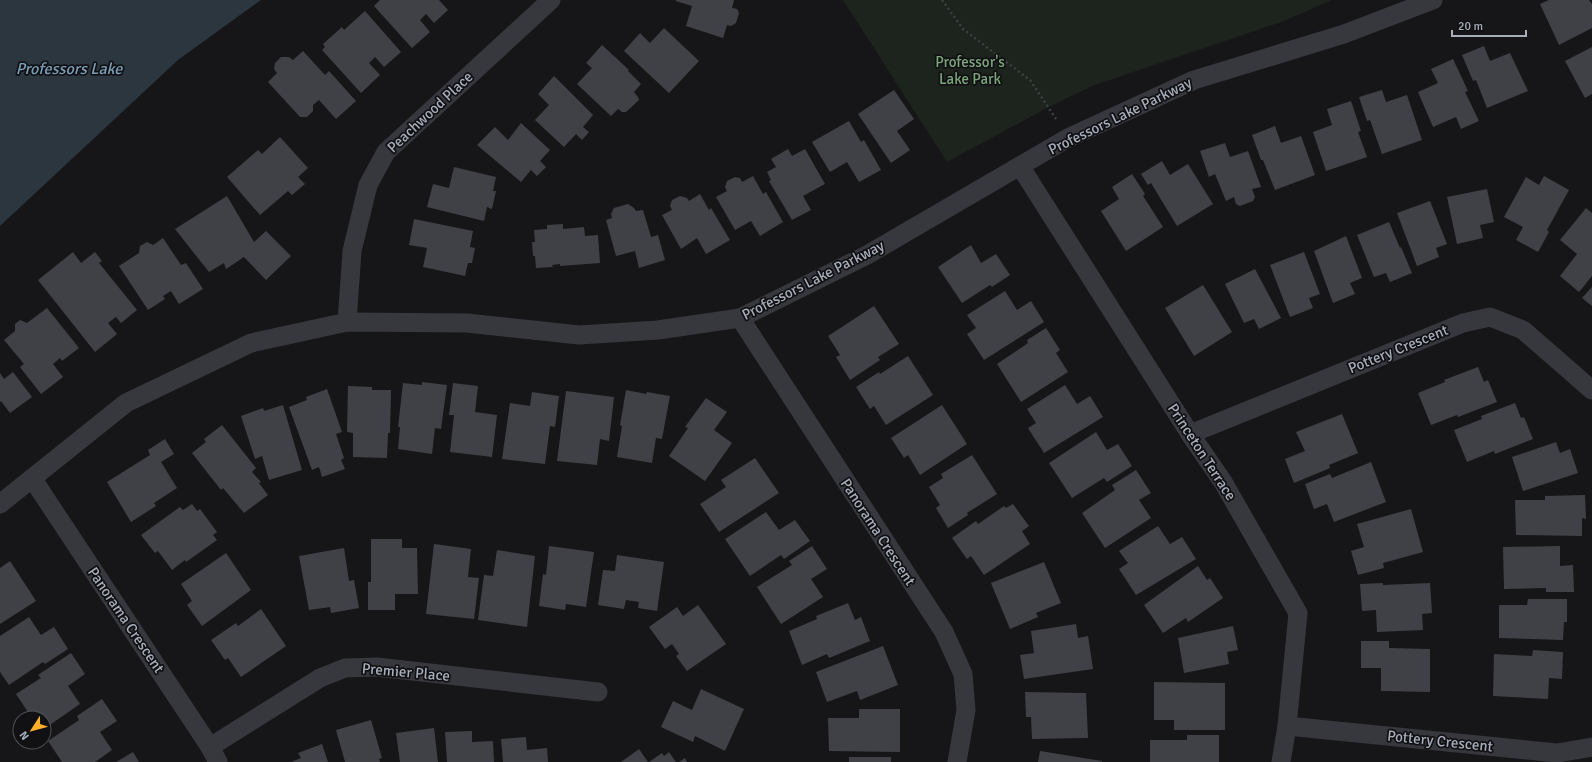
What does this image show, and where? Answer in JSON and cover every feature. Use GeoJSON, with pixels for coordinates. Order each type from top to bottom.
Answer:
{"type":"FeatureCollection","features":[{"type":"Feature","properties":{"kind":"street","name":"Peachwood Place"},"geometry":{"type":"LineString","coordinates":[[346,322],[352,251],[368,185],[386,152],[551,0]]}},
{"type":"Feature","properties":{"kind":"street","name":"Professors Lake Parkway"},"geometry":{"type":"LineString","coordinates":[[0,504],[126,404],[251,343],[346,322],[467,322],[579,335],[658,330],[740,318],[867,255],[1068,138],[1194,80],[1344,34],[1433,0]]}},
{"type":"Feature","properties":{"kind":"street","name":"Princeton Terrace"},"geometry":{"type":"LineString","coordinates":[[1020,166],[1190,434],[1223,482],[1298,613],[1282,762]]}},
{"type":"Feature","properties":{"kind":"street","name":"Pottery Crescent"},"geometry":{"type":"LineString","coordinates":[[1190,434],[1463,323],[1490,317],[1523,330],[1592,390]]}},
{"type":"Feature","properties":{"kind":"street","name":"Panorama Crescent"},"geometry":{"type":"LineString","coordinates":[[740,318],[944,632],[963,674],[966,710],[957,762]]}},
{"type":"Feature","properties":{"kind":"street","name":"Panorama Crescent"},"geometry":{"type":"LineString","coordinates":[[32,478],[214,754]]}},
{"type":"Feature","properties":{"kind":"street","name":"Premier Place"},"geometry":{"type":"LineString","coordinates":[[214,754],[320,678],[345,668],[377,667],[598,692]]}},
{"type":"Feature","properties":{"kind":"street","name":"Pottery Crescent"},"geometry":{"type":"LineString","coordinates":[[1287,726],[1557,753],[1592,747]]}},
{"type":"Feature","properties":{"kind":"path"},"geometry":{"type":"LineString","coordinates":[[942,0],[963,29],[1030,80],[1068,138]]}},
{"type":"Feature","properties":{"kind":"green space","name":"Professor's Lake Park"},"geometry":{"type":"Polygon","coordinates":[[[843,0],[1332,0],[1284,21],[1092,86],[1043,110],[947,162],[843,0]]]}},
{"type":"Feature","properties":{"kind":"water","name":"Professors Lake"},"geometry":{"type":"Polygon","coordinates":[[[0,0],[261,0],[178,60],[0,226],[0,0]]]}},
{"type":"Feature","properties":{"kind":"building"},"geometry":{"type":"Polygon","coordinates":[[[380,0],[439,0],[448,10],[434,23],[426,14],[420,20],[430,32],[412,48],[374,6],[380,0]]]}},
{"type":"Feature","properties":{"kind":"building"},"geometry":{"type":"Polygon","coordinates":[[[676,0],[734,0],[732,8],[737,9],[739,13],[736,23],[731,26],[727,25],[723,38],[686,26],[692,6],[676,0]]]}},
{"type":"Feature","properties":{"kind":"building"},"geometry":{"type":"Polygon","coordinates":[[[1549,0],[1589,0],[1592,4],[1592,28],[1559,45],[1540,4],[1549,0]]]}},
{"type":"Feature","properties":{"kind":"building"},"geometry":{"type":"Polygon","coordinates":[[[365,11],[401,52],[384,67],[375,57],[369,63],[380,75],[361,93],[322,50],[325,47],[323,44],[342,27],[344,30],[365,11]]]}},
{"type":"Feature","properties":{"kind":"building"},"geometry":{"type":"Polygon","coordinates":[[[664,28],[699,61],[669,93],[624,51],[640,33],[650,43],[664,28]]]}},
{"type":"Feature","properties":{"kind":"building"},"geometry":{"type":"Polygon","coordinates":[[[602,45],[629,70],[628,71],[641,84],[634,92],[639,100],[626,112],[622,112],[618,109],[611,116],[577,84],[592,68],[586,63],[602,45]]]}},
{"type":"Feature","properties":{"kind":"building"},"geometry":{"type":"Polygon","coordinates":[[[1484,46],[1490,61],[1510,53],[1528,91],[1487,108],[1476,80],[1473,81],[1462,55],[1484,46]]]}},
{"type":"Feature","properties":{"kind":"building"},"geometry":{"type":"Polygon","coordinates":[[[1592,47],[1592,94],[1585,98],[1565,61],[1592,47]]]}},
{"type":"Feature","properties":{"kind":"building"},"geometry":{"type":"Polygon","coordinates":[[[303,51],[325,75],[329,71],[356,101],[336,119],[319,100],[313,105],[313,111],[307,117],[300,117],[268,82],[277,73],[274,69],[275,63],[281,57],[289,57],[293,60],[303,51]]]}},
{"type":"Feature","properties":{"kind":"building"},"geometry":{"type":"Polygon","coordinates":[[[1453,59],[1468,91],[1465,92],[1479,121],[1461,129],[1456,117],[1433,127],[1418,92],[1438,83],[1431,69],[1453,59]]]}},
{"type":"Feature","properties":{"kind":"building"},"geometry":{"type":"Polygon","coordinates":[[[554,76],[593,115],[583,127],[589,132],[582,140],[576,134],[564,147],[535,120],[549,105],[538,94],[554,76]]]}},
{"type":"Feature","properties":{"kind":"building"},"geometry":{"type":"Polygon","coordinates":[[[894,90],[914,119],[897,131],[910,150],[891,163],[858,114],[894,90]]]}},
{"type":"Feature","properties":{"kind":"building"},"geometry":{"type":"Polygon","coordinates":[[[1382,90],[1386,102],[1407,95],[1422,140],[1382,154],[1370,120],[1367,121],[1359,97],[1382,90]]]}},
{"type":"Feature","properties":{"kind":"building"},"geometry":{"type":"Polygon","coordinates":[[[1351,101],[1361,131],[1358,132],[1367,157],[1326,171],[1313,132],[1332,125],[1327,109],[1351,101]]]}},
{"type":"Feature","properties":{"kind":"building"},"geometry":{"type":"Polygon","coordinates":[[[849,121],[861,142],[864,140],[881,170],[859,182],[847,162],[830,172],[812,142],[849,121]]]}},
{"type":"Feature","properties":{"kind":"building"},"geometry":{"type":"Polygon","coordinates":[[[521,123],[550,150],[540,161],[546,167],[537,176],[531,170],[521,182],[477,145],[495,127],[508,140],[521,123]]]}},
{"type":"Feature","properties":{"kind":"building"},"geometry":{"type":"Polygon","coordinates":[[[1275,126],[1281,143],[1301,136],[1315,175],[1275,190],[1263,160],[1261,160],[1252,135],[1275,126]]]}},
{"type":"Feature","properties":{"kind":"building"},"geometry":{"type":"Polygon","coordinates":[[[280,137],[308,168],[298,177],[305,184],[292,195],[288,191],[260,215],[227,177],[258,150],[262,154],[280,137]]]}},
{"type":"Feature","properties":{"kind":"building"},"geometry":{"type":"Polygon","coordinates":[[[1225,143],[1230,157],[1248,151],[1261,187],[1252,189],[1255,197],[1253,201],[1240,206],[1236,204],[1234,197],[1226,201],[1215,174],[1209,177],[1200,151],[1225,143]]]}},
{"type":"Feature","properties":{"kind":"building"},"geometry":{"type":"Polygon","coordinates":[[[788,149],[792,156],[805,149],[825,184],[803,196],[811,210],[792,220],[769,181],[771,180],[767,172],[776,167],[771,159],[788,149]]]}},
{"type":"Feature","properties":{"kind":"building"},"geometry":{"type":"Polygon","coordinates":[[[1162,161],[1170,175],[1188,164],[1213,204],[1177,226],[1151,183],[1148,185],[1141,174],[1162,161]]]}},
{"type":"Feature","properties":{"kind":"building"},"geometry":{"type":"Polygon","coordinates":[[[454,167],[496,177],[493,191],[496,191],[492,209],[487,207],[484,221],[427,207],[433,184],[449,188],[454,167]]]}},
{"type":"Feature","properties":{"kind":"building"},"geometry":{"type":"Polygon","coordinates":[[[1132,174],[1145,194],[1143,196],[1163,227],[1126,251],[1101,211],[1119,199],[1112,187],[1132,174]]]}},
{"type":"Feature","properties":{"kind":"building"},"geometry":{"type":"Polygon","coordinates":[[[753,176],[763,194],[766,192],[783,222],[760,236],[751,221],[735,230],[716,197],[727,191],[725,187],[727,181],[735,177],[740,178],[742,182],[753,176]]]}},
{"type":"Feature","properties":{"kind":"building"},"geometry":{"type":"Polygon","coordinates":[[[1544,176],[1569,190],[1547,230],[1549,232],[1538,252],[1516,240],[1523,227],[1504,217],[1526,177],[1539,185],[1544,176]]]}},
{"type":"Feature","properties":{"kind":"building"},"geometry":{"type":"Polygon","coordinates":[[[1487,189],[1494,222],[1480,225],[1483,238],[1457,244],[1447,197],[1487,189]]]}},
{"type":"Feature","properties":{"kind":"building"},"geometry":{"type":"Polygon","coordinates":[[[700,194],[709,210],[711,208],[730,240],[706,254],[697,238],[681,249],[662,215],[672,210],[670,206],[672,200],[680,196],[687,198],[689,201],[700,194]]]}},
{"type":"Feature","properties":{"kind":"building"},"geometry":{"type":"Polygon","coordinates":[[[227,196],[254,242],[266,231],[291,256],[266,280],[244,257],[226,269],[224,263],[209,272],[175,229],[227,196]]]}},
{"type":"Feature","properties":{"kind":"building"},"geometry":{"type":"Polygon","coordinates":[[[1430,201],[1447,244],[1436,248],[1439,257],[1417,266],[1397,213],[1430,201]]]}},
{"type":"Feature","properties":{"kind":"building"},"geometry":{"type":"Polygon","coordinates":[[[628,204],[636,211],[643,210],[651,237],[658,235],[665,260],[639,268],[635,251],[616,256],[606,220],[612,218],[611,214],[614,208],[628,204]]]}},
{"type":"Feature","properties":{"kind":"building"},"geometry":{"type":"Polygon","coordinates":[[[1586,208],[1592,213],[1592,276],[1579,292],[1560,276],[1577,254],[1560,240],[1586,208]]]}},
{"type":"Feature","properties":{"kind":"building"},"geometry":{"type":"Polygon","coordinates":[[[414,219],[473,231],[470,247],[475,248],[472,263],[468,263],[465,276],[423,267],[427,248],[409,245],[414,219]]]}},
{"type":"Feature","properties":{"kind":"building"},"geometry":{"type":"Polygon","coordinates":[[[1389,222],[1412,273],[1390,282],[1386,273],[1374,277],[1357,235],[1389,222]]]}},
{"type":"Feature","properties":{"kind":"building"},"geometry":{"type":"Polygon","coordinates":[[[563,224],[563,229],[584,227],[585,236],[598,235],[600,263],[560,266],[560,264],[552,265],[553,267],[536,268],[532,242],[535,242],[534,230],[547,229],[547,225],[563,224]]]}},
{"type":"Feature","properties":{"kind":"building"},"geometry":{"type":"Polygon","coordinates":[[[1346,236],[1362,278],[1350,283],[1355,294],[1333,303],[1314,251],[1346,236]]]}},
{"type":"Feature","properties":{"kind":"building"},"geometry":{"type":"Polygon","coordinates":[[[163,238],[181,265],[186,263],[203,289],[179,304],[171,291],[163,296],[165,299],[148,310],[119,266],[139,253],[140,246],[147,242],[153,245],[163,238]]]}},
{"type":"Feature","properties":{"kind":"building"},"geometry":{"type":"Polygon","coordinates":[[[971,245],[981,263],[996,254],[1010,275],[992,287],[990,285],[962,303],[938,267],[971,245]]]}},
{"type":"Feature","properties":{"kind":"building"},"geometry":{"type":"Polygon","coordinates":[[[73,252],[81,263],[95,252],[102,261],[99,263],[137,310],[121,323],[116,317],[108,323],[117,334],[95,352],[38,280],[73,252]]]}},
{"type":"Feature","properties":{"kind":"building"},"geometry":{"type":"Polygon","coordinates":[[[1304,252],[1320,294],[1309,298],[1313,308],[1290,317],[1270,265],[1304,252]]]}},
{"type":"Feature","properties":{"kind":"building"},"geometry":{"type":"Polygon","coordinates":[[[1255,269],[1281,318],[1259,329],[1254,319],[1244,323],[1225,284],[1255,269]]]}},
{"type":"Feature","properties":{"kind":"building"},"geometry":{"type":"Polygon","coordinates":[[[1203,285],[1232,332],[1194,356],[1165,308],[1203,285]]]}},
{"type":"Feature","properties":{"kind":"building"},"geometry":{"type":"Polygon","coordinates":[[[1592,287],[1592,306],[1582,298],[1592,287]]]}},
{"type":"Feature","properties":{"kind":"building"},"geometry":{"type":"Polygon","coordinates":[[[1005,291],[1017,310],[1031,301],[1044,322],[984,360],[967,334],[976,328],[967,315],[1005,291]]]}},
{"type":"Feature","properties":{"kind":"building"},"geometry":{"type":"Polygon","coordinates":[[[874,306],[899,344],[878,357],[880,360],[850,380],[836,357],[840,355],[828,336],[874,306]]]}},
{"type":"Feature","properties":{"kind":"building"},"geometry":{"type":"Polygon","coordinates":[[[47,308],[79,348],[62,361],[60,358],[53,364],[63,377],[41,394],[20,367],[24,364],[4,340],[15,331],[15,324],[20,320],[27,323],[47,308]]]}},
{"type":"Feature","properties":{"kind":"building"},"geometry":{"type":"Polygon","coordinates":[[[1046,328],[1060,350],[1056,353],[1068,372],[1021,402],[997,364],[1028,343],[1027,340],[1046,328]]]}},
{"type":"Feature","properties":{"kind":"building"},"geometry":{"type":"Polygon","coordinates":[[[908,356],[933,395],[886,425],[874,406],[870,409],[856,387],[908,356]]]}},
{"type":"Feature","properties":{"kind":"building"},"geometry":{"type":"Polygon","coordinates":[[[1478,367],[1484,382],[1488,380],[1497,402],[1458,417],[1457,415],[1431,425],[1418,393],[1445,382],[1444,380],[1478,367]]]}},
{"type":"Feature","properties":{"kind":"building"},"geometry":{"type":"Polygon","coordinates":[[[13,372],[32,397],[10,413],[1,401],[0,402],[0,373],[4,379],[13,372]]]}},
{"type":"Feature","properties":{"kind":"building"},"geometry":{"type":"Polygon","coordinates":[[[422,382],[447,385],[441,429],[435,428],[432,454],[398,449],[400,427],[398,427],[403,383],[422,385],[422,382]]]}},
{"type":"Feature","properties":{"kind":"building"},"geometry":{"type":"Polygon","coordinates":[[[453,383],[478,386],[475,412],[497,415],[492,457],[450,452],[454,415],[449,415],[453,383]]]}},
{"type":"Feature","properties":{"kind":"building"},"geometry":{"type":"Polygon","coordinates":[[[1065,385],[1077,404],[1090,396],[1103,417],[1044,453],[1028,428],[1036,423],[1027,409],[1065,385]]]}},
{"type":"Feature","properties":{"kind":"building"},"geometry":{"type":"Polygon","coordinates":[[[348,386],[372,387],[372,390],[391,390],[390,433],[388,433],[387,458],[353,457],[353,433],[347,432],[348,386]]]}},
{"type":"Feature","properties":{"kind":"building"},"geometry":{"type":"Polygon","coordinates":[[[327,389],[342,432],[336,434],[344,458],[341,460],[345,469],[322,477],[319,467],[312,470],[289,407],[307,400],[306,397],[327,389]]]}},
{"type":"Feature","properties":{"kind":"building"},"geometry":{"type":"Polygon","coordinates":[[[626,390],[646,394],[647,392],[670,396],[662,439],[656,438],[652,463],[617,457],[622,426],[620,425],[626,390]]]}},
{"type":"Feature","properties":{"kind":"building"},"geometry":{"type":"Polygon","coordinates":[[[566,391],[614,397],[609,441],[600,439],[597,465],[557,461],[566,391]]]}},
{"type":"Feature","properties":{"kind":"building"},"geometry":{"type":"Polygon","coordinates":[[[532,392],[559,396],[555,427],[550,426],[545,464],[502,459],[510,403],[530,406],[532,392]]]}},
{"type":"Feature","properties":{"kind":"building"},"geometry":{"type":"Polygon","coordinates":[[[706,398],[727,412],[714,430],[732,443],[705,481],[669,456],[688,428],[685,427],[706,398]]]}},
{"type":"Feature","properties":{"kind":"building"},"geometry":{"type":"Polygon","coordinates":[[[1515,403],[1521,418],[1524,417],[1533,439],[1495,454],[1494,451],[1467,462],[1454,430],[1482,419],[1481,416],[1515,403]]]}},
{"type":"Feature","properties":{"kind":"building"},"geometry":{"type":"Polygon","coordinates":[[[283,405],[302,470],[269,480],[262,456],[255,459],[241,416],[263,408],[264,411],[283,405]]]}},
{"type":"Feature","properties":{"kind":"building"},"geometry":{"type":"Polygon","coordinates":[[[942,405],[967,444],[920,475],[908,455],[904,458],[891,438],[942,405]]]}},
{"type":"Feature","properties":{"kind":"building"},"geometry":{"type":"Polygon","coordinates":[[[1342,414],[1358,453],[1329,465],[1330,468],[1294,483],[1285,459],[1305,451],[1296,432],[1342,414]]]}},
{"type":"Feature","properties":{"kind":"building"},"geometry":{"type":"Polygon","coordinates":[[[222,425],[256,468],[252,472],[261,482],[259,483],[268,495],[244,513],[223,488],[221,490],[192,453],[206,442],[204,439],[222,425]]]}},
{"type":"Feature","properties":{"kind":"building"},"geometry":{"type":"Polygon","coordinates":[[[1096,432],[1107,450],[1118,444],[1132,466],[1107,482],[1104,478],[1072,498],[1049,463],[1096,432]]]}},
{"type":"Feature","properties":{"kind":"building"},"geometry":{"type":"Polygon","coordinates":[[[165,439],[174,454],[161,462],[177,488],[154,503],[156,506],[131,522],[107,482],[150,455],[148,450],[165,439]]]}},
{"type":"Feature","properties":{"kind":"building"},"geometry":{"type":"Polygon","coordinates":[[[1556,442],[1560,453],[1570,449],[1578,473],[1523,491],[1512,457],[1556,442]]]}},
{"type":"Feature","properties":{"kind":"building"},"geometry":{"type":"Polygon","coordinates":[[[972,455],[997,494],[967,513],[968,515],[948,528],[936,508],[940,505],[929,487],[943,478],[941,474],[972,455]]]}},
{"type":"Feature","properties":{"kind":"building"},"geometry":{"type":"Polygon","coordinates":[[[755,458],[779,493],[719,532],[700,504],[726,487],[721,480],[755,458]]]}},
{"type":"Feature","properties":{"kind":"building"},"geometry":{"type":"Polygon","coordinates":[[[1371,462],[1386,502],[1334,522],[1327,504],[1314,509],[1305,484],[1330,474],[1332,478],[1371,462]]]}},
{"type":"Feature","properties":{"kind":"building"},"geometry":{"type":"Polygon","coordinates":[[[1136,470],[1151,493],[1139,500],[1151,518],[1105,548],[1082,513],[1115,490],[1112,485],[1136,470]]]}},
{"type":"Feature","properties":{"kind":"building"},"geometry":{"type":"Polygon","coordinates":[[[1585,495],[1586,519],[1582,518],[1582,536],[1516,535],[1515,500],[1545,500],[1545,496],[1585,495]]]}},
{"type":"Feature","properties":{"kind":"building"},"geometry":{"type":"Polygon","coordinates":[[[192,504],[197,511],[200,509],[217,532],[213,535],[217,540],[172,570],[158,551],[155,553],[141,535],[180,507],[183,510],[192,504]]]}},
{"type":"Feature","properties":{"kind":"building"},"geometry":{"type":"Polygon","coordinates":[[[1013,504],[1029,526],[1022,531],[1030,544],[984,575],[971,556],[967,559],[952,538],[976,521],[978,524],[1004,506],[1006,508],[1013,504]]]}},
{"type":"Feature","properties":{"kind":"building"},"geometry":{"type":"Polygon","coordinates":[[[1411,509],[1423,552],[1383,563],[1384,568],[1358,575],[1351,551],[1364,547],[1357,524],[1411,509]]]}},
{"type":"Feature","properties":{"kind":"building"},"geometry":{"type":"Polygon","coordinates":[[[766,512],[779,530],[795,520],[810,541],[784,559],[781,555],[750,576],[725,539],[766,512]]]}},
{"type":"Feature","properties":{"kind":"building"},"geometry":{"type":"Polygon","coordinates":[[[1158,526],[1170,544],[1182,537],[1196,559],[1136,595],[1119,569],[1128,563],[1119,551],[1158,526]]]}},
{"type":"Feature","properties":{"kind":"building"},"geometry":{"type":"Polygon","coordinates":[[[371,539],[402,539],[402,548],[417,548],[418,594],[395,594],[395,610],[368,610],[368,582],[371,582],[371,539]]]}},
{"type":"Feature","properties":{"kind":"building"},"geometry":{"type":"Polygon","coordinates":[[[434,544],[471,549],[468,577],[479,578],[474,619],[426,614],[434,544]]]}},
{"type":"Feature","properties":{"kind":"building"},"geometry":{"type":"Polygon","coordinates":[[[549,546],[594,552],[586,607],[566,604],[565,610],[539,606],[543,574],[546,575],[549,546]]]}},
{"type":"Feature","properties":{"kind":"building"},"geometry":{"type":"Polygon","coordinates":[[[812,546],[827,569],[811,579],[823,597],[781,624],[757,587],[792,565],[789,561],[812,546]]]}},
{"type":"Feature","properties":{"kind":"building"},"geometry":{"type":"Polygon","coordinates":[[[1560,546],[1560,566],[1573,565],[1574,592],[1546,592],[1546,588],[1504,589],[1503,547],[1560,546]]]}},
{"type":"Feature","properties":{"kind":"building"},"geometry":{"type":"Polygon","coordinates":[[[344,548],[349,581],[354,580],[359,608],[331,613],[330,607],[309,610],[299,556],[344,548]]]}},
{"type":"Feature","properties":{"kind":"building"},"geometry":{"type":"Polygon","coordinates":[[[497,550],[535,556],[527,627],[478,620],[484,575],[493,576],[497,550]]]}},
{"type":"Feature","properties":{"kind":"building"},"geometry":{"type":"Polygon","coordinates":[[[226,553],[251,590],[202,626],[187,605],[192,601],[181,584],[226,553]]]}},
{"type":"Feature","properties":{"kind":"building"},"geometry":{"type":"Polygon","coordinates":[[[617,555],[664,562],[657,611],[638,608],[639,602],[626,600],[624,609],[598,605],[603,570],[615,571],[617,555]]]}},
{"type":"Feature","properties":{"kind":"building"},"geometry":{"type":"Polygon","coordinates":[[[10,561],[36,601],[0,624],[0,568],[10,561]]]}},
{"type":"Feature","properties":{"kind":"building"},"geometry":{"type":"Polygon","coordinates":[[[1044,562],[1061,603],[1036,613],[1038,617],[1010,629],[991,583],[1044,562]]]}},
{"type":"Feature","properties":{"kind":"building"},"geometry":{"type":"Polygon","coordinates":[[[1198,566],[1207,580],[1210,578],[1223,598],[1188,622],[1186,618],[1163,633],[1144,605],[1198,566]]]}},
{"type":"Feature","properties":{"kind":"building"},"geometry":{"type":"Polygon","coordinates":[[[1383,583],[1383,585],[1430,583],[1432,613],[1422,614],[1423,630],[1377,632],[1376,610],[1362,611],[1360,584],[1383,583]]]}},
{"type":"Feature","properties":{"kind":"building"},"geometry":{"type":"Polygon","coordinates":[[[1528,599],[1567,599],[1567,622],[1564,622],[1563,640],[1499,638],[1499,605],[1527,605],[1528,599]]]}},
{"type":"Feature","properties":{"kind":"building"},"geometry":{"type":"Polygon","coordinates":[[[848,603],[855,620],[861,617],[870,641],[829,658],[827,654],[802,665],[789,631],[817,619],[816,616],[848,603]]]}},
{"type":"Feature","properties":{"kind":"building"},"geometry":{"type":"Polygon","coordinates":[[[698,605],[726,644],[687,671],[676,656],[679,654],[672,644],[665,649],[649,627],[677,607],[683,616],[698,605]]]}},
{"type":"Feature","properties":{"kind":"building"},"geometry":{"type":"Polygon","coordinates":[[[261,609],[286,646],[241,677],[228,658],[225,660],[211,640],[236,623],[238,626],[261,609]]]}},
{"type":"Feature","properties":{"kind":"building"},"geometry":{"type":"Polygon","coordinates":[[[29,617],[41,635],[54,627],[68,649],[45,664],[43,662],[9,685],[0,672],[0,636],[29,617]]]}},
{"type":"Feature","properties":{"kind":"building"},"geometry":{"type":"Polygon","coordinates":[[[1076,624],[1078,638],[1088,636],[1093,669],[1024,679],[1020,655],[1034,653],[1031,631],[1076,624]]]}},
{"type":"Feature","properties":{"kind":"building"},"geometry":{"type":"Polygon","coordinates":[[[1233,626],[1238,650],[1227,652],[1229,664],[1184,673],[1178,638],[1233,626]]]}},
{"type":"Feature","properties":{"kind":"building"},"geometry":{"type":"Polygon","coordinates":[[[1361,641],[1389,641],[1389,648],[1430,649],[1430,692],[1381,691],[1381,668],[1361,668],[1361,641]]]}},
{"type":"Feature","properties":{"kind":"building"},"geometry":{"type":"Polygon","coordinates":[[[883,646],[898,685],[860,700],[857,691],[827,702],[816,672],[883,646]]]}},
{"type":"Feature","properties":{"kind":"building"},"geometry":{"type":"Polygon","coordinates":[[[1533,650],[1563,652],[1562,679],[1549,678],[1548,699],[1493,696],[1494,654],[1532,656],[1533,650]]]}},
{"type":"Feature","properties":{"kind":"building"},"geometry":{"type":"Polygon","coordinates":[[[71,653],[85,674],[68,686],[80,704],[52,723],[52,710],[27,710],[16,694],[41,678],[38,675],[71,653]]]}},
{"type":"Feature","properties":{"kind":"building"},"geometry":{"type":"Polygon","coordinates":[[[1154,682],[1225,683],[1225,730],[1174,730],[1174,720],[1154,720],[1154,682]]]}},
{"type":"Feature","properties":{"kind":"building"},"geometry":{"type":"Polygon","coordinates":[[[701,689],[744,709],[725,751],[695,736],[693,742],[661,727],[673,701],[692,710],[701,689]]]}},
{"type":"Feature","properties":{"kind":"building"},"geometry":{"type":"Polygon","coordinates":[[[1025,692],[1086,693],[1088,738],[1032,739],[1031,717],[1026,717],[1025,692]]]}},
{"type":"Feature","properties":{"kind":"building"},"geometry":{"type":"Polygon","coordinates":[[[102,699],[117,721],[100,732],[112,750],[95,762],[62,762],[52,747],[52,738],[79,720],[77,716],[102,699]]]}},
{"type":"Feature","properties":{"kind":"building"},"geometry":{"type":"Polygon","coordinates":[[[859,709],[900,709],[900,752],[829,751],[828,718],[859,718],[859,709]]]}},
{"type":"Feature","properties":{"kind":"building"},"geometry":{"type":"Polygon","coordinates":[[[371,720],[382,758],[379,759],[380,762],[345,762],[336,730],[371,720]]]}},
{"type":"Feature","properties":{"kind":"building"},"geometry":{"type":"Polygon","coordinates":[[[434,728],[438,762],[400,762],[396,733],[434,728]]]}},
{"type":"Feature","properties":{"kind":"building"},"geometry":{"type":"Polygon","coordinates":[[[472,731],[472,742],[493,741],[494,762],[447,762],[445,732],[472,731]]]}},
{"type":"Feature","properties":{"kind":"building"},"geometry":{"type":"Polygon","coordinates":[[[1187,735],[1219,735],[1219,762],[1150,762],[1150,740],[1187,740],[1187,735]]]}},
{"type":"Feature","properties":{"kind":"building"},"geometry":{"type":"Polygon","coordinates":[[[526,737],[527,750],[547,748],[548,762],[503,762],[501,739],[526,737]]]}},
{"type":"Feature","properties":{"kind":"building"},"geometry":{"type":"Polygon","coordinates":[[[322,744],[328,762],[291,762],[301,758],[298,753],[322,744]]]}},
{"type":"Feature","properties":{"kind":"building"},"geometry":{"type":"Polygon","coordinates":[[[639,749],[648,762],[621,762],[639,749]]]}},
{"type":"Feature","properties":{"kind":"building"},"geometry":{"type":"Polygon","coordinates":[[[1040,751],[1102,761],[1102,762],[1038,762],[1040,751]]]}},
{"type":"Feature","properties":{"kind":"building"},"geometry":{"type":"Polygon","coordinates":[[[133,752],[139,762],[116,762],[133,752]]]}},
{"type":"Feature","properties":{"kind":"building"},"geometry":{"type":"Polygon","coordinates":[[[669,752],[676,762],[649,762],[662,753],[664,756],[669,752]]]}},
{"type":"Feature","properties":{"kind":"building"},"geometry":{"type":"Polygon","coordinates":[[[849,757],[891,757],[891,762],[849,762],[849,757]]]}},
{"type":"Feature","properties":{"kind":"building"},"geometry":{"type":"Polygon","coordinates":[[[685,758],[687,762],[679,762],[685,758]]]}}]}
